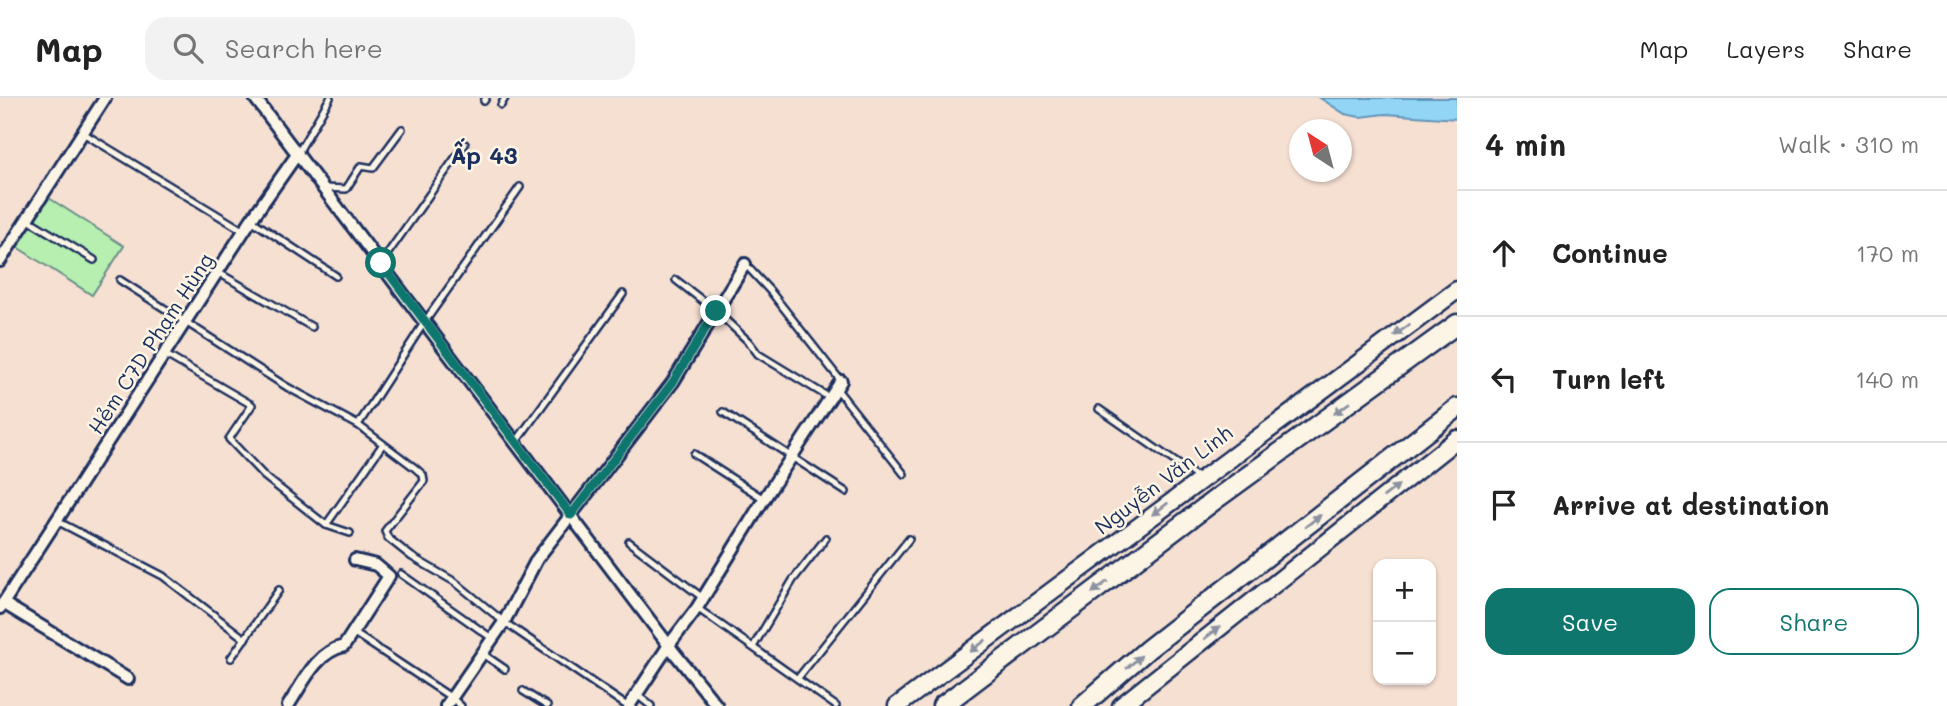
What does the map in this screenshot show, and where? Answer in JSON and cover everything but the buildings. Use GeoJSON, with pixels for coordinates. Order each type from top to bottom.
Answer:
{"type":"FeatureCollection","features":[{"type":"Feature","properties":{"kind":"highway"},"geometry":{"type":"LineString","coordinates":[[942,706],[1227,491],[1457,324]]}},
{"type":"Feature","properties":{"kind":"highway"},"geometry":{"type":"LineString","coordinates":[[1082,706],[1159,640],[1457,408]]}},
{"type":"Feature","properties":{"kind":"main road","name":"Nguyễn Văn Linh"},"geometry":{"type":"LineString","coordinates":[[897,706],[1457,290]]}},
{"type":"Feature","properties":{"kind":"main road"},"geometry":{"type":"LineString","coordinates":[[1129,703],[1457,439]]}},
{"type":"Feature","properties":{"kind":"street"},"geometry":{"type":"LineString","coordinates":[[0,261],[105,98]]}},
{"type":"Feature","properties":{"kind":"street"},"geometry":{"type":"LineString","coordinates":[[256,98],[717,706]]}},
{"type":"Feature","properties":{"kind":"street","name":"Hẻm C7D Phạm Hùng"},"geometry":{"type":"LineString","coordinates":[[2,606],[251,220],[298,153]]}},
{"type":"Feature","properties":{"kind":"street"},"geometry":{"type":"LineString","coordinates":[[453,703],[504,622],[537,559],[673,382],[745,264]]}},
{"type":"Feature","properties":{"kind":"street"},"geometry":{"type":"LineString","coordinates":[[628,706],[700,603],[839,384]]}},
{"type":"Feature","properties":{"kind":"street"},"geometry":{"type":"LineString","coordinates":[[288,706],[317,662],[330,649],[344,646],[389,576],[376,565],[355,560]]}},
{"type":"Feature","properties":{"kind":"street"},"geometry":{"type":"LineString","coordinates":[[2,606],[128,679]]}},
{"type":"Feature","properties":{"kind":"lane","name":"Hẻm C7D Phạm Hùng"},"geometry":{"type":"LineString","coordinates":[[298,153],[330,98]]}},
{"type":"Feature","properties":{"kind":"lane"},"geometry":{"type":"LineString","coordinates":[[501,106],[505,98]]}},
{"type":"Feature","properties":{"kind":"lane"},"geometry":{"type":"LineString","coordinates":[[324,188],[346,189],[361,166],[373,168],[402,129]]}},
{"type":"Feature","properties":{"kind":"lane"},"geometry":{"type":"LineString","coordinates":[[82,133],[245,231]]}},
{"type":"Feature","properties":{"kind":"lane"},"geometry":{"type":"LineString","coordinates":[[381,263],[465,144]]}},
{"type":"Feature","properties":{"kind":"lane"},"geometry":{"type":"LineString","coordinates":[[358,425],[424,323],[520,187]]}},
{"type":"Feature","properties":{"kind":"lane"},"geometry":{"type":"LineString","coordinates":[[27,219],[94,260]]}},
{"type":"Feature","properties":{"kind":"lane"},"geometry":{"type":"LineString","coordinates":[[251,220],[336,276]]}},
{"type":"Feature","properties":{"kind":"lane"},"geometry":{"type":"LineString","coordinates":[[745,264],[771,292],[904,474]]}},
{"type":"Feature","properties":{"kind":"lane"},"geometry":{"type":"LineString","coordinates":[[219,273],[312,327]]}},
{"type":"Feature","properties":{"kind":"lane"},"geometry":{"type":"LineString","coordinates":[[120,280],[287,387],[358,425],[415,468],[424,481],[385,531],[388,538],[455,582],[504,622],[628,706]]}},
{"type":"Feature","properties":{"kind":"lane"},"geometry":{"type":"LineString","coordinates":[[676,280],[716,311],[758,354],[830,398]]}},
{"type":"Feature","properties":{"kind":"lane"},"geometry":{"type":"LineString","coordinates":[[516,442],[623,295]]}},
{"type":"Feature","properties":{"kind":"lane"},"geometry":{"type":"LineString","coordinates":[[166,355],[252,405],[229,439],[264,476],[326,525],[350,533]]}},
{"type":"Feature","properties":{"kind":"lane"},"geometry":{"type":"LineString","coordinates":[[1099,409],[1200,479]]}},
{"type":"Feature","properties":{"kind":"lane"},"geometry":{"type":"LineString","coordinates":[[723,412],[846,492]]}},
{"type":"Feature","properties":{"kind":"lane"},"geometry":{"type":"LineString","coordinates":[[326,525],[383,444]]}},
{"type":"Feature","properties":{"kind":"lane"},"geometry":{"type":"LineString","coordinates":[[694,454],[764,499]]}},
{"type":"Feature","properties":{"kind":"lane"},"geometry":{"type":"LineString","coordinates":[[57,521],[163,576],[245,639]]}},
{"type":"Feature","properties":{"kind":"lane"},"geometry":{"type":"LineString","coordinates":[[753,647],[793,580],[826,538]]}},
{"type":"Feature","properties":{"kind":"lane"},"geometry":{"type":"LineString","coordinates":[[799,678],[909,539]]}},
{"type":"Feature","properties":{"kind":"lane"},"geometry":{"type":"LineString","coordinates":[[629,542],[753,647],[836,706]]}},
{"type":"Feature","properties":{"kind":"lane"},"geometry":{"type":"LineString","coordinates":[[401,574],[493,639]]}},
{"type":"Feature","properties":{"kind":"lane"},"geometry":{"type":"LineString","coordinates":[[231,658],[279,590]]}},
{"type":"Feature","properties":{"kind":"lane"},"geometry":{"type":"LineString","coordinates":[[353,633],[453,703]]}},
{"type":"Feature","properties":{"kind":"lane"},"geometry":{"type":"LineString","coordinates":[[483,654],[505,669]]}},
{"type":"Feature","properties":{"kind":"lane"},"geometry":{"type":"LineString","coordinates":[[523,691],[547,706]]}},
{"type":"Feature","properties":{"kind":"lane"},"geometry":{"type":"LineString","coordinates":[[636,694],[651,706]]}},
{"type":"Feature","properties":{"kind":"green space"},"geometry":{"type":"Polygon","coordinates":[[[49,198],[124,246],[92,295],[17,247],[49,198]]]}},
{"type":"Feature","properties":{"kind":"water"},"geometry":{"type":"Polygon","coordinates":[[[1320,98],[1457,98],[1457,119],[1385,114],[1360,117],[1345,114],[1320,98]]]}},
{"type":"Feature","properties":{"kind":"district","name":"Ấp 43"},"geometry":{"type":"Point","coordinates":[484,155]}},
{"type":"Feature","properties":{"kind":"route"},"geometry":{"type":"LineString","coordinates":[[381,263],[571,515],[673,382],[716,311]]}}]}
